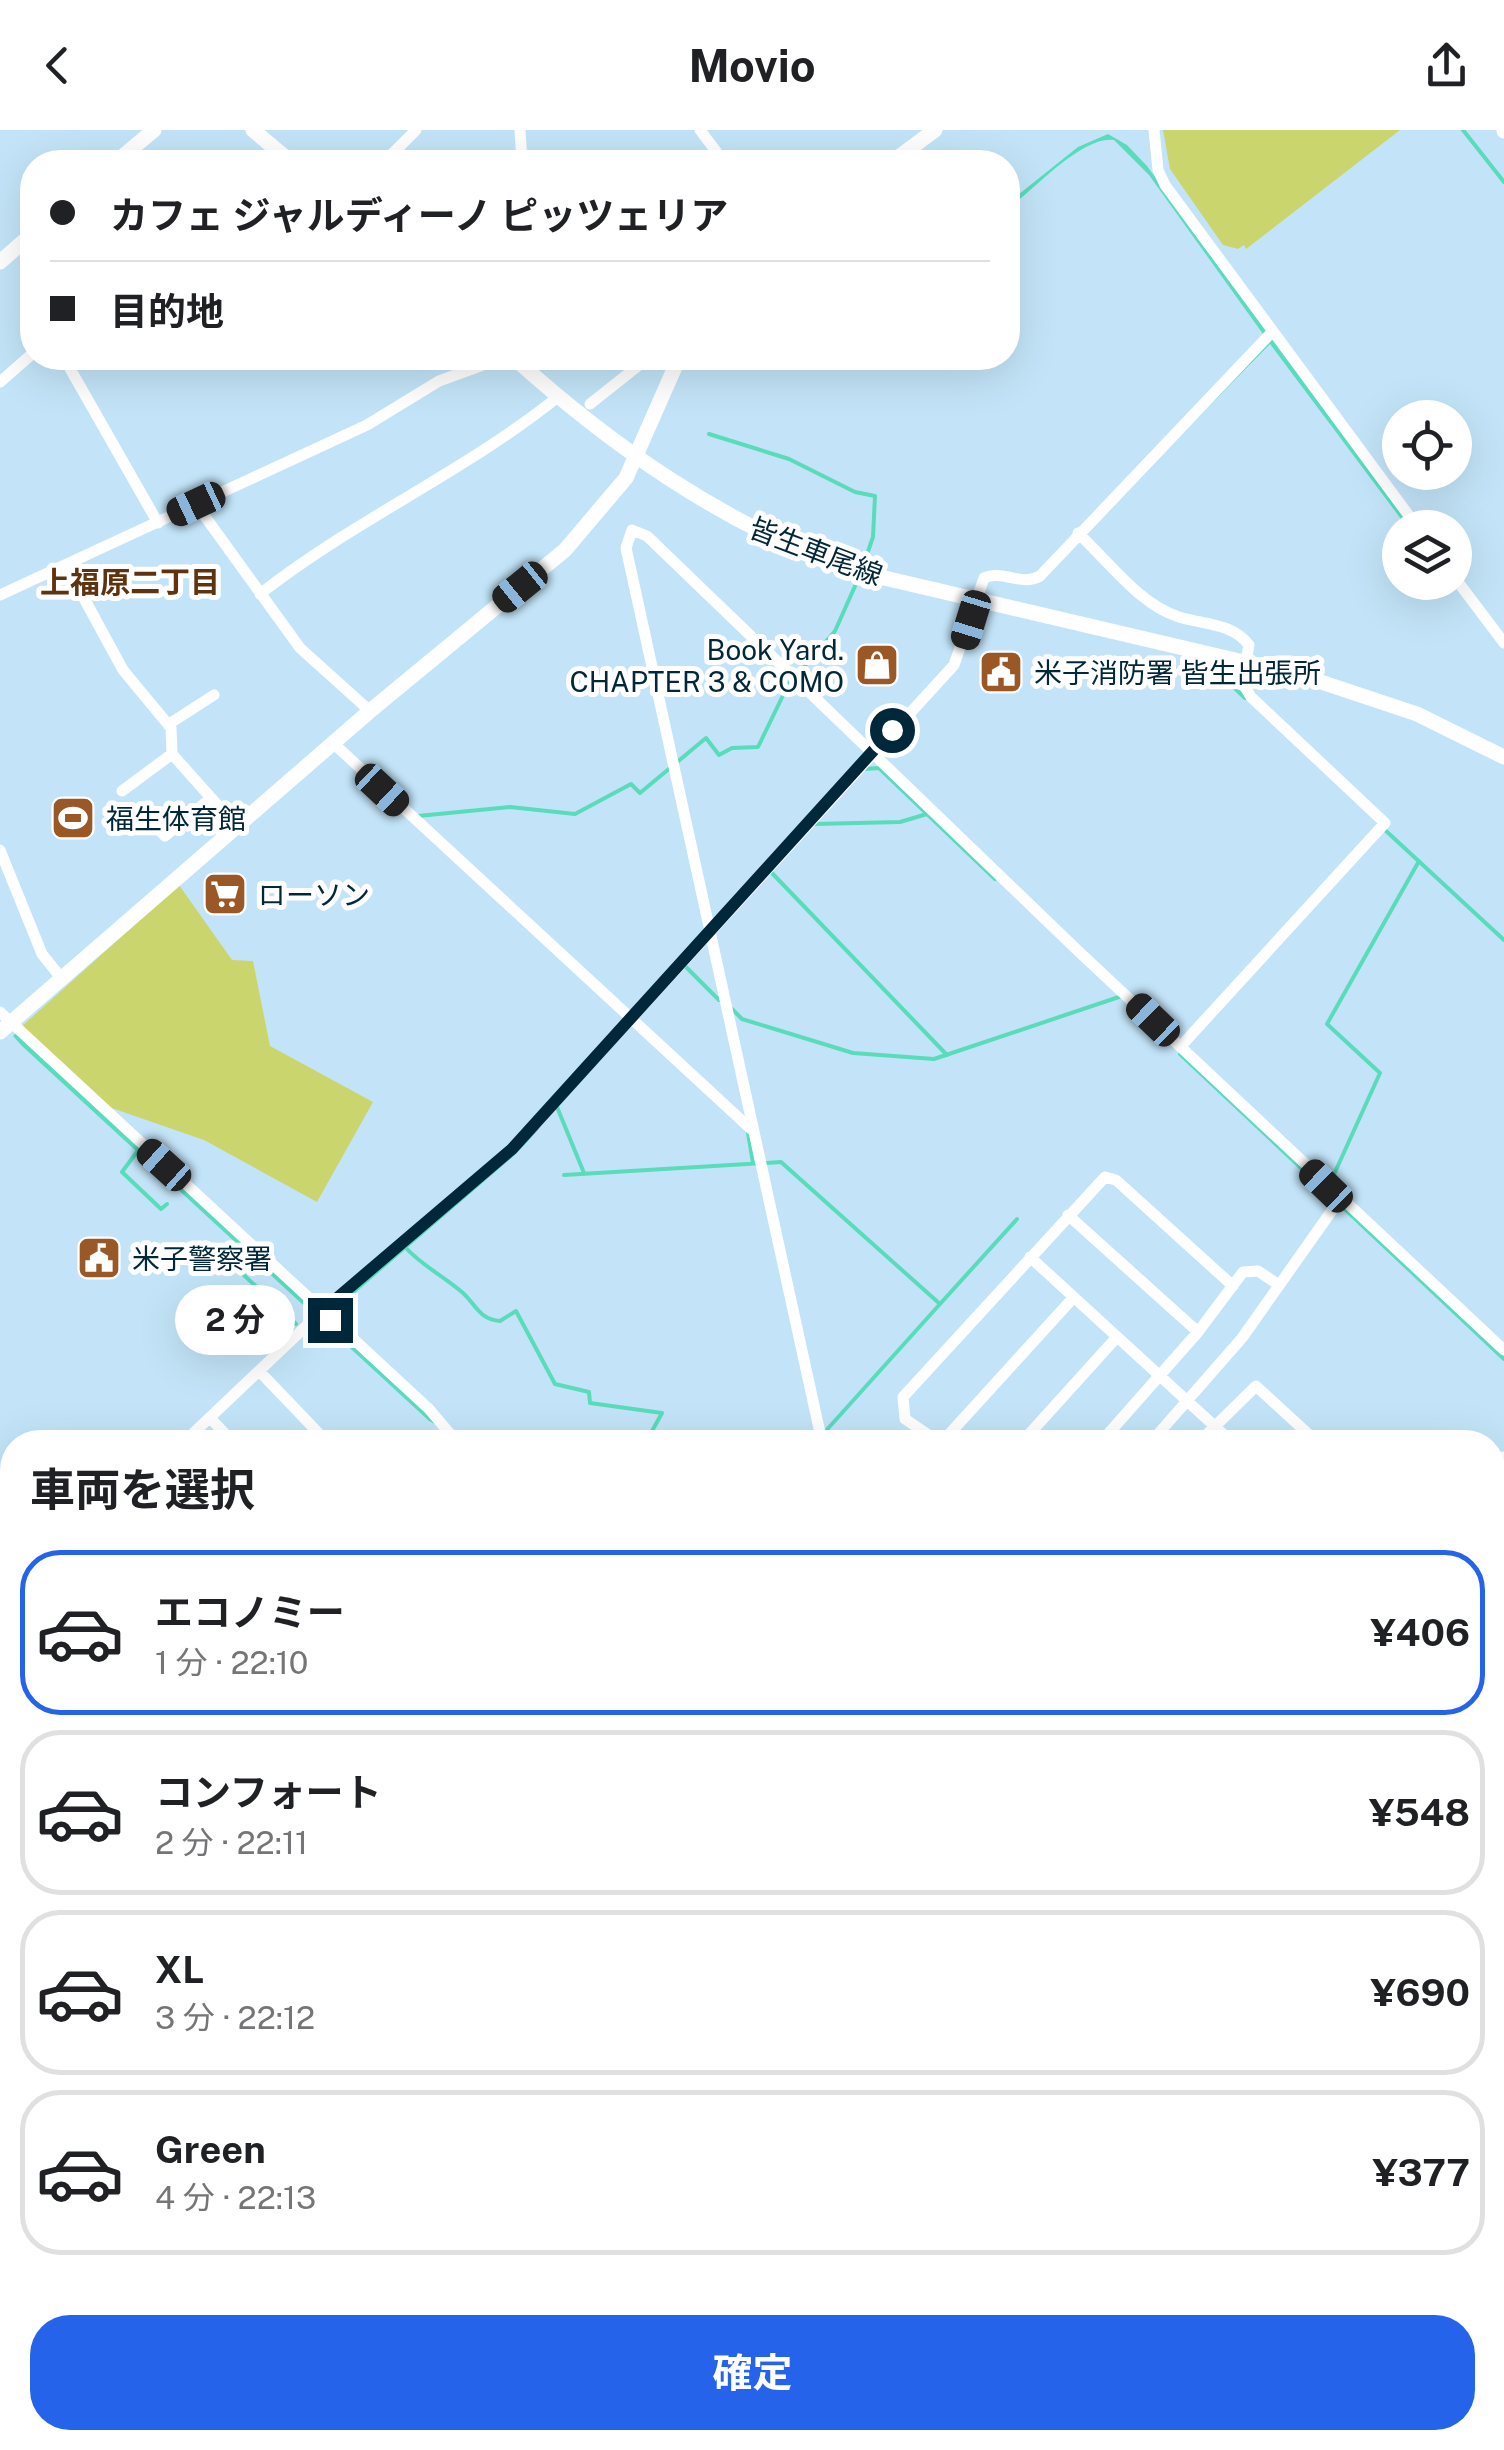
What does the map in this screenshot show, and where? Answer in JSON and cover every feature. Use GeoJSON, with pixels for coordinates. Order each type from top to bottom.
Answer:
{"type":"FeatureCollection","features":[{"type":"Feature","properties":{"kind":"street"},"geometry":{"type":"LineString","coordinates":[[130,150],[154,130]]}},
{"type":"Feature","properties":{"kind":"street"},"geometry":{"type":"LineString","coordinates":[[254,130],[277,150]]}},
{"type":"Feature","properties":{"kind":"street"},"geometry":{"type":"LineString","coordinates":[[396,150],[416,130]]}},
{"type":"Feature","properties":{"kind":"street"},"geometry":{"type":"LineString","coordinates":[[908,150],[935,130]]}},
{"type":"Feature","properties":{"kind":"street"},"geometry":{"type":"LineString","coordinates":[[1154,130],[1158,170],[1165,185],[1268,336],[1404,510]]}},
{"type":"Feature","properties":{"kind":"street"},"geometry":{"type":"LineString","coordinates":[[0,262],[20,244]]}},
{"type":"Feature","properties":{"kind":"street"},"geometry":{"type":"LineString","coordinates":[[198,1430],[322,1315],[512,1149],[954,665],[987,576],[1035,580],[1268,336]]}},
{"type":"Feature","properties":{"kind":"street"},"geometry":{"type":"LineString","coordinates":[[0,382],[20,364]]}},
{"type":"Feature","properties":{"kind":"street"},"geometry":{"type":"LineString","coordinates":[[71,370],[158,522]]}},
{"type":"Feature","properties":{"kind":"street"},"geometry":{"type":"LineString","coordinates":[[0,595],[367,425],[439,381],[469,370]]}},
{"type":"Feature","properties":{"kind":"street","name":"皆生車尾線"},"geometry":{"type":"LineString","coordinates":[[533,370],[634,458],[717,510],[807,554],[846,569],[1245,663],[1370,697],[1504,757]]}},
{"type":"Feature","properties":{"kind":"street"},"geometry":{"type":"LineString","coordinates":[[590,404],[633,370]]}},
{"type":"Feature","properties":{"kind":"street"},"geometry":{"type":"LineString","coordinates":[[446,1430],[3,1022],[62,979],[370,711],[565,550],[608,502],[634,458],[674,370]]}},
{"type":"Feature","properties":{"kind":"street"},"geometry":{"type":"LineString","coordinates":[[260,594],[346,532],[450,476],[560,396]]}},
{"type":"Feature","properties":{"kind":"street"},"geometry":{"type":"LineString","coordinates":[[196,504],[300,648],[370,711]]}},
{"type":"Feature","properties":{"kind":"street"},"geometry":{"type":"LineString","coordinates":[[819,1430],[626,548],[629,532],[638,530],[1340,1199],[1504,1350]]}},
{"type":"Feature","properties":{"kind":"street"},"geometry":{"type":"LineString","coordinates":[[1078,532],[1154,604],[1176,616],[1239,631],[1249,644],[1242,682],[1251,697],[1385,823],[1180,1046]]}},
{"type":"Feature","properties":{"kind":"street"},"geometry":{"type":"LineString","coordinates":[[66,567],[122,670],[169,724],[172,754],[237,827]]}},
{"type":"Feature","properties":{"kind":"street"},"geometry":{"type":"LineString","coordinates":[[1472,600],[1504,643]]}},
{"type":"Feature","properties":{"kind":"street"},"geometry":{"type":"LineString","coordinates":[[169,724],[214,695]]}},
{"type":"Feature","properties":{"kind":"street"},"geometry":{"type":"LineString","coordinates":[[333,743],[752,1130]]}},
{"type":"Feature","properties":{"kind":"street"},"geometry":{"type":"LineString","coordinates":[[122,791],[172,754]]}},
{"type":"Feature","properties":{"kind":"street"},"geometry":{"type":"LineString","coordinates":[[160,830],[165,836],[211,798]]}},
{"type":"Feature","properties":{"kind":"street"},"geometry":{"type":"LineString","coordinates":[[0,850],[42,954],[62,979]]}},
{"type":"Feature","properties":{"kind":"street"},"geometry":{"type":"LineString","coordinates":[[913,1430],[900,1406],[903,1397],[1100,1180],[1111,1177],[1232,1286]]}},
{"type":"Feature","properties":{"kind":"street"},"geometry":{"type":"LineString","coordinates":[[1162,1430],[1279,1285],[1340,1199]]}},
{"type":"Feature","properties":{"kind":"street"},"geometry":{"type":"LineString","coordinates":[[1068,1216],[1198,1332]]}},
{"type":"Feature","properties":{"kind":"street"},"geometry":{"type":"LineString","coordinates":[[1030,1257],[1218,1430]]}},
{"type":"Feature","properties":{"kind":"street"},"geometry":{"type":"LineString","coordinates":[[1112,1430],[1248,1270],[1279,1285]]}},
{"type":"Feature","properties":{"kind":"street"},"geometry":{"type":"LineString","coordinates":[[951,1430],[1074,1297]]}},
{"type":"Feature","properties":{"kind":"street"},"geometry":{"type":"LineString","coordinates":[[1033,1430],[1117,1337]]}},
{"type":"Feature","properties":{"kind":"street"},"geometry":{"type":"LineString","coordinates":[[261,1373],[316,1430]]}},
{"type":"Feature","properties":{"kind":"street"},"geometry":{"type":"LineString","coordinates":[[1210,1430],[1256,1386],[1304,1430]]}},
{"type":"Feature","properties":{"kind":"street"},"geometry":{"type":"LineString","coordinates":[[211,1419],[221,1430]]}},
{"type":"Feature","properties":{"kind":"shaded area"},"geometry":{"type":"Polygon","coordinates":[[[1163,130],[1400,130],[1246,249],[1244,245],[1238,249],[1223,245],[1170,169],[1163,130]]]}},
{"type":"Feature","properties":{"kind":"shaded area"},"geometry":{"type":"Polygon","coordinates":[[[1108,134],[1127,145],[1147,166],[1382,490],[1400,510],[1394,510],[1270,344],[1086,532],[1268,341],[1149,175],[1114,140],[1088,146],[1020,199],[1020,193],[1078,147],[1108,134]]]}},
{"type":"Feature","properties":{"kind":"shaded area"},"geometry":{"type":"Polygon","coordinates":[[[179,885],[232,960],[253,961],[270,1046],[373,1102],[317,1202],[204,1140],[103,1105],[21,1027],[179,885]]]}},
{"type":"Feature","properties":{"kind":"shaded area"},"geometry":{"type":"Polygon","coordinates":[[[16,1033],[318,1310],[540,1128],[516,1154],[325,1319],[451,1430],[429,1421],[13,1036],[16,1033]]]}},
{"type":"Feature","properties":{"kind":"waterway"},"geometry":{"type":"LineString","coordinates":[[1463,130],[1504,182]]}},
{"type":"Feature","properties":{"kind":"waterway"},"geometry":{"type":"LineString","coordinates":[[709,434],[789,459],[855,492],[875,496],[873,537],[863,566]]}},
{"type":"Feature","properties":{"kind":"waterway"},"geometry":{"type":"LineString","coordinates":[[797,675],[835,631],[860,575]]}},
{"type":"Feature","properties":{"kind":"waterway"},"geometry":{"type":"LineString","coordinates":[[1223,677],[1245,698]]}},
{"type":"Feature","properties":{"kind":"waterway"},"geometry":{"type":"LineString","coordinates":[[418,816],[510,807],[575,814],[631,784],[640,793],[706,738],[719,755],[732,748],[758,747],[789,683]]}},
{"type":"Feature","properties":{"kind":"waterway"},"geometry":{"type":"LineString","coordinates":[[865,769],[879,768],[995,879]]}},
{"type":"Feature","properties":{"kind":"waterway"},"geometry":{"type":"LineString","coordinates":[[814,824],[900,822],[927,814]]}},
{"type":"Feature","properties":{"kind":"waterway"},"geometry":{"type":"LineString","coordinates":[[1385,830],[1504,940]]}},
{"type":"Feature","properties":{"kind":"waterway"},"geometry":{"type":"LineString","coordinates":[[1331,1181],[1380,1073],[1327,1024],[1419,861]]}},
{"type":"Feature","properties":{"kind":"waterway"},"geometry":{"type":"LineString","coordinates":[[771,872],[947,1055]]}},
{"type":"Feature","properties":{"kind":"waterway"},"geometry":{"type":"LineString","coordinates":[[685,966],[719,1000]]}},
{"type":"Feature","properties":{"kind":"waterway"},"geometry":{"type":"LineString","coordinates":[[732,1009],[742,1019],[853,1053],[934,1059],[1122,996]]}},
{"type":"Feature","properties":{"kind":"waterway"},"geometry":{"type":"LineString","coordinates":[[1142,1003],[1156,1017]]}},
{"type":"Feature","properties":{"kind":"waterway"},"geometry":{"type":"LineString","coordinates":[[1180,1054],[1504,1359]]}},
{"type":"Feature","properties":{"kind":"waterway"},"geometry":{"type":"LineString","coordinates":[[557,1107],[584,1173]]}},
{"type":"Feature","properties":{"kind":"waterway"},"geometry":{"type":"LineString","coordinates":[[748,1133],[753,1163]]}},
{"type":"Feature","properties":{"kind":"waterway"},"geometry":{"type":"LineString","coordinates":[[139,1149],[122,1172],[161,1209],[167,1204]]}},
{"type":"Feature","properties":{"kind":"waterway"},"geometry":{"type":"LineString","coordinates":[[564,1175],[781,1162],[940,1304],[1017,1219]]}},
{"type":"Feature","properties":{"kind":"waterway"},"geometry":{"type":"LineString","coordinates":[[405,1247],[487,1317],[500,1321],[516,1311],[555,1384],[589,1392],[590,1403],[662,1413],[653,1430]]}},
{"type":"Feature","properties":{"kind":"waterway"},"geometry":{"type":"LineString","coordinates":[[215,1248],[296,1324]]}},
{"type":"Feature","properties":{"kind":"waterway"},"geometry":{"type":"LineString","coordinates":[[827,1430],[940,1304]]}},
{"type":"Feature","properties":{"kind":"waterway"},"geometry":{"type":"LineString","coordinates":[[308,1336],[324,1320]]}},
{"type":"Feature","properties":{"kind":"place","name":"Book Yard. CHAPTER 3 & COMO"},"geometry":{"type":"Point","coordinates":[877,665]}},
{"type":"Feature","properties":{"kind":"place","name":"米子消防署 皆生出張所"},"geometry":{"type":"Point","coordinates":[1001,672]}},
{"type":"Feature","properties":{"kind":"place","name":"福生体育館"},"geometry":{"type":"Point","coordinates":[73,818]}},
{"type":"Feature","properties":{"kind":"place","name":"ローソン"},"geometry":{"type":"Point","coordinates":[225,894]}},
{"type":"Feature","properties":{"kind":"place","name":"米子警察署"},"geometry":{"type":"Point","coordinates":[99,1258]}},
{"type":"Feature","properties":{"kind":"district","name":"上福原二丁目"},"geometry":{"type":"Point","coordinates":[130,582]}},
{"type":"Feature","properties":{"kind":"route"},"geometry":{"type":"LineString","coordinates":[[330,1320],[322,1311],[512,1149],[892,730]]}}]}
